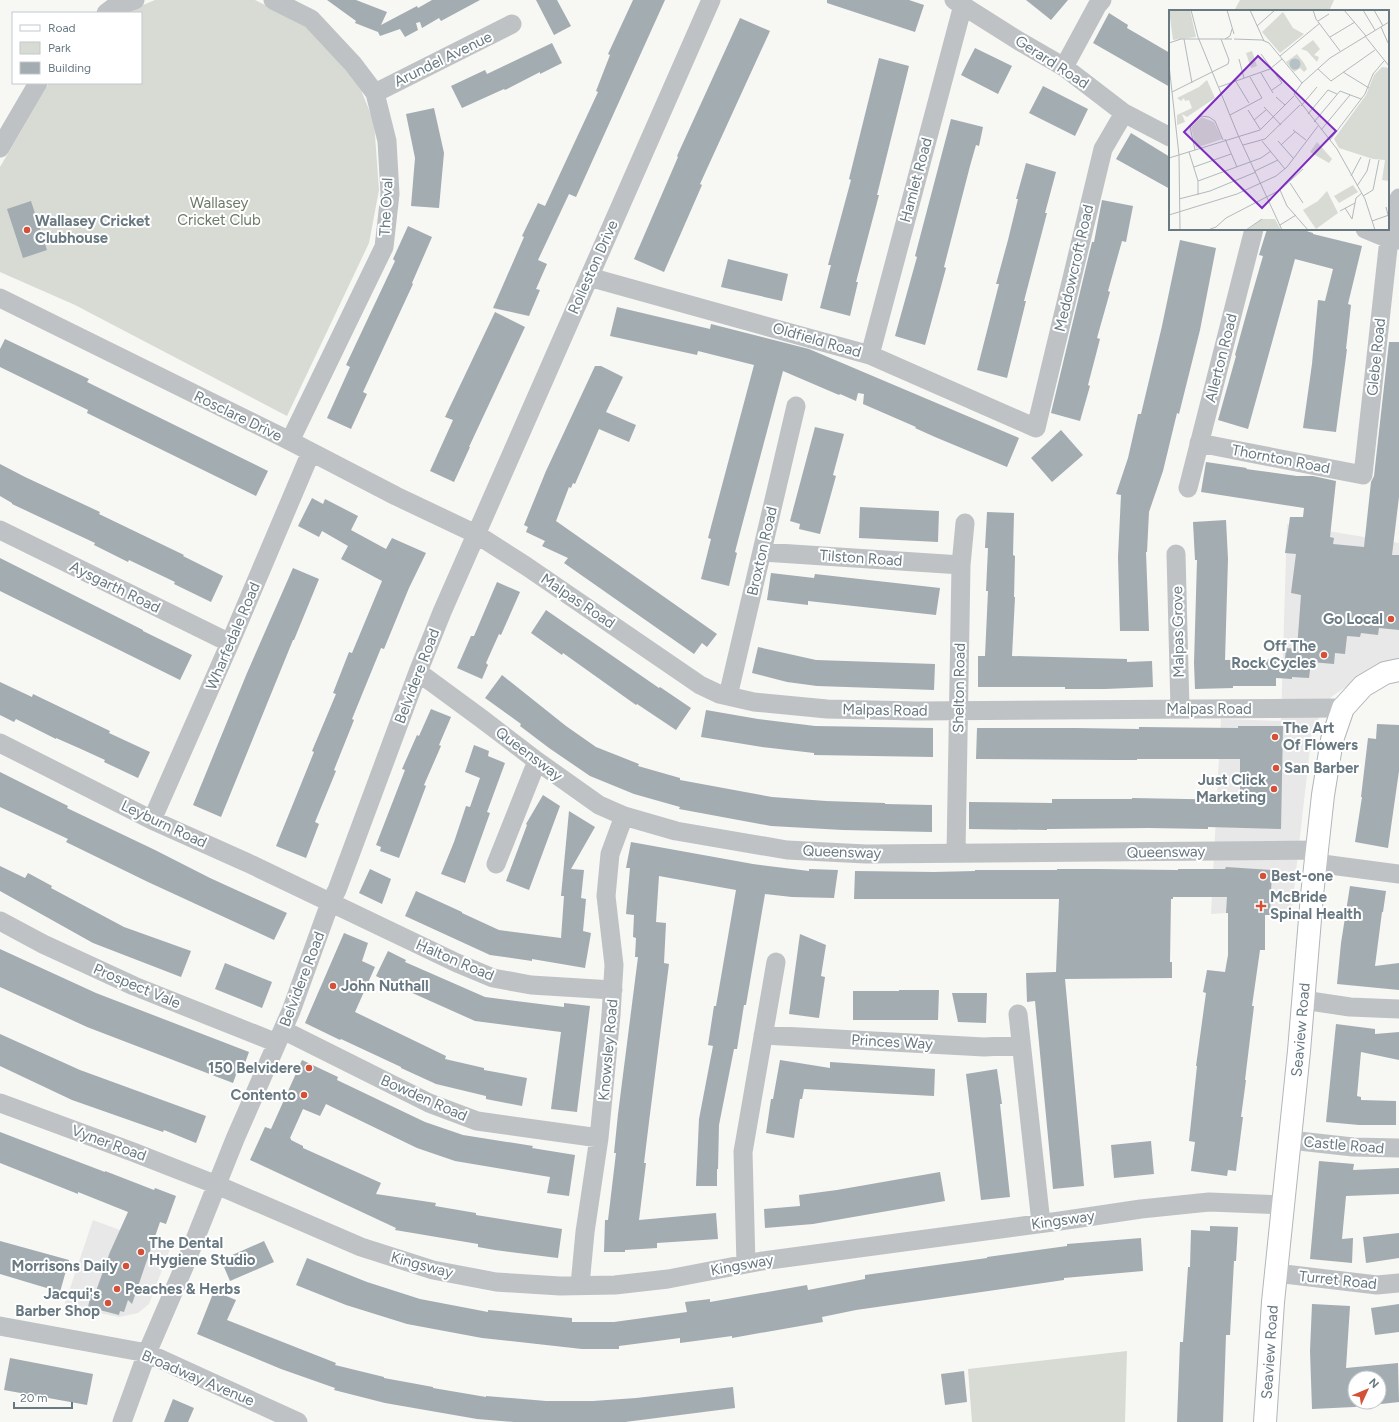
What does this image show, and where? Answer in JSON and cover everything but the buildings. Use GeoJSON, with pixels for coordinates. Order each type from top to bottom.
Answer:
{"type":"FeatureCollection","features":[{"type":"Feature","properties":{"kind":"street"},"geometry":{"type":"LineString","coordinates":[[107,12],[114,7],[135,0]]}},
{"type":"Feature","properties":{"kind":"street","name":"The Oval"},"geometry":{"type":"LineString","coordinates":[[273,0],[311,19],[353,64],[375,93],[387,141],[390,194],[384,247],[290,441]]}},
{"type":"Feature","properties":{"kind":"street","name":"Rolleston Drive"},"geometry":{"type":"LineString","coordinates":[[476,534],[712,0]]}},
{"type":"Feature","properties":{"kind":"street"},"geometry":{"type":"LineString","coordinates":[[1064,67],[1097,6],[1102,0]]}},
{"type":"Feature","properties":{"kind":"street","name":"Gerard Road"},"geometry":{"type":"LineString","coordinates":[[958,2],[1019,41],[1064,67],[1124,113],[1169,136]]}},
{"type":"Feature","properties":{"kind":"street","name":"Hamlet Road"},"geometry":{"type":"LineString","coordinates":[[870,355],[958,2]]}},
{"type":"Feature","properties":{"kind":"street","name":"Arundel Avenue"},"geometry":{"type":"LineString","coordinates":[[375,93],[512,24]]}},
{"type":"Feature","properties":{"kind":"street"},"geometry":{"type":"LineString","coordinates":[[0,148],[37,84]]}},
{"type":"Feature","properties":{"kind":"street","name":"Meddowcroft Road"},"geometry":{"type":"LineString","coordinates":[[1036,428],[1103,149],[1124,113]]}},
{"type":"Feature","properties":{"kind":"street","name":"Glebe Road"},"geometry":{"type":"LineString","coordinates":[[1363,475],[1399,198]]}},
{"type":"Feature","properties":{"kind":"street","name":"Allerton Road"},"geometry":{"type":"LineString","coordinates":[[1188,488],[1254,230]]}},
{"type":"Feature","properties":{"kind":"street"},"geometry":{"type":"LineString","coordinates":[[1368,230],[1394,240]]}},
{"type":"Feature","properties":{"kind":"street","name":"Oldfield Road"},"geometry":{"type":"LineString","coordinates":[[589,277],[870,355],[1036,428]]}},
{"type":"Feature","properties":{"kind":"street","name":"Rosclare Drive"},"geometry":{"type":"LineString","coordinates":[[0,298],[290,441],[396,496],[476,534]]}},
{"type":"Feature","properties":{"kind":"street","name":"Broxton Road"},"geometry":{"type":"LineString","coordinates":[[728,696],[796,406]]}},
{"type":"Feature","properties":{"kind":"street","name":"Thornton Road"},"geometry":{"type":"LineString","coordinates":[[1199,443],[1363,475]]}},
{"type":"Feature","properties":{"kind":"street","name":"Wharfedale Road"},"geometry":{"type":"LineString","coordinates":[[152,820],[230,643],[311,452]]}},
{"type":"Feature","properties":{"kind":"street","name":"Shelton Road"},"geometry":{"type":"LineString","coordinates":[[956,853],[961,565],[965,523]]}},
{"type":"Feature","properties":{"kind":"street","name":"Aysgarth Road"},"geometry":{"type":"LineString","coordinates":[[0,530],[230,643]]}},
{"type":"Feature","properties":{"kind":"street","name":"Belvidere Road"},"geometry":{"type":"LineString","coordinates":[[122,1422],[147,1353],[184,1267],[235,1139],[291,1011],[330,903],[337,890],[418,672],[476,534]]}},
{"type":"Feature","properties":{"kind":"street","name":"Malpas Road"},"geometry":{"type":"LineString","coordinates":[[476,534],[526,566],[700,685],[719,694],[754,702],[827,709],[959,711],[1343,708]]}},
{"type":"Feature","properties":{"kind":"street","name":"Tilston Road"},"geometry":{"type":"LineString","coordinates":[[762,552],[961,565]]}},
{"type":"Feature","properties":{"kind":"street","name":"Malpas Grove"},"geometry":{"type":"LineString","coordinates":[[1176,554],[1180,709]]}},
{"type":"Feature","properties":{"kind":"street","name":"Seaview Road"},"geometry":{"type":"LineString","coordinates":[[1265,1422],[1276,1274],[1299,1051],[1316,856],[1323,795],[1332,740],[1343,708],[1363,686],[1385,673],[1399,670]]}},
{"type":"Feature","properties":{"kind":"street","name":"Queensway"},"geometry":{"type":"LineString","coordinates":[[418,672],[482,719],[536,762],[599,805],[624,816],[676,831],[787,850],[866,854],[956,853],[1316,856],[1399,874]]}},
{"type":"Feature","properties":{"kind":"street","name":"Leyburn Road"},"geometry":{"type":"LineString","coordinates":[[0,743],[152,820],[330,903]]}},
{"type":"Feature","properties":{"kind":"street"},"geometry":{"type":"LineString","coordinates":[[496,864],[536,762]]}},
{"type":"Feature","properties":{"kind":"street","name":"Knowsley Road"},"geometry":{"type":"LineString","coordinates":[[580,1285],[585,1232],[599,1138],[613,990],[614,965],[606,896],[610,854],[624,816]]}},
{"type":"Feature","properties":{"kind":"street","name":"Halton Road"},"geometry":{"type":"LineString","coordinates":[[330,903],[457,963],[493,978],[531,985],[613,990]]}},
{"type":"Feature","properties":{"kind":"street","name":"Prospect Vale"},"geometry":{"type":"LineString","coordinates":[[0,921],[43,944],[134,986],[280,1036]]}},
{"type":"Feature","properties":{"kind":"street"},"geometry":{"type":"LineString","coordinates":[[746,1264],[743,1152],[776,962]]}},
{"type":"Feature","properties":{"kind":"street"},"geometry":{"type":"LineString","coordinates":[[1303,1000],[1350,1007],[1399,1009]]}},
{"type":"Feature","properties":{"kind":"street"},"geometry":{"type":"LineString","coordinates":[[1018,1014],[1041,1223]]}},
{"type":"Feature","properties":{"kind":"street","name":"Princes Way"},"geometry":{"type":"LineString","coordinates":[[763,1035],[984,1047],[1021,1045]]}},
{"type":"Feature","properties":{"kind":"street","name":"Bowden Road"},"geometry":{"type":"LineString","coordinates":[[280,1036],[429,1103],[477,1121],[599,1138]]}},
{"type":"Feature","properties":{"kind":"street","name":"Vyner Road"},"geometry":{"type":"LineString","coordinates":[[0,1103],[217,1185]]}},
{"type":"Feature","properties":{"kind":"street","name":"Castle Road"},"geometry":{"type":"LineString","coordinates":[[1290,1140],[1353,1147],[1399,1148]]}},
{"type":"Feature","properties":{"kind":"street","name":"Kingsway"},"geometry":{"type":"LineString","coordinates":[[217,1185],[361,1247],[432,1270],[496,1282],[560,1286],[615,1285],[668,1279],[746,1264],[1141,1209],[1209,1202],[1283,1205]]}},
{"type":"Feature","properties":{"kind":"street","name":"Turret Road"},"geometry":{"type":"LineString","coordinates":[[1276,1274],[1377,1285],[1399,1283]]}},
{"type":"Feature","properties":{"kind":"street","name":"Broadway Avenue"},"geometry":{"type":"LineString","coordinates":[[0,1326],[147,1353],[298,1422]]}},
{"type":"Feature","properties":{"kind":"shaded area"},"geometry":{"type":"Polygon","coordinates":[[[1287,524],[1399,543],[1399,661],[1383,662],[1331,697],[1312,730],[1291,916],[1226,913],[1211,914],[1221,719],[1281,721],[1287,524]]]}},
{"type":"Feature","properties":{"kind":"shaded area"},"geometry":{"type":"Polygon","coordinates":[[[93,1220],[170,1249],[149,1304],[138,1313],[119,1317],[64,1306],[93,1220]]]}},
{"type":"Feature","properties":{"kind":"green space","name":"Wallasey Cricket Club"},"geometry":{"type":"Polygon","coordinates":[[[155,0],[255,0],[303,24],[335,54],[361,90],[374,122],[379,190],[369,243],[287,416],[75,305],[0,272],[0,167],[48,84],[142,84],[142,12],[126,12],[155,0]]]}},
{"type":"Feature","properties":{"kind":"green space"},"geometry":{"type":"Polygon","coordinates":[[[1240,0],[1334,0],[1329,10],[1235,10],[1240,0]]]}},
{"type":"Feature","properties":{"kind":"green space"},"geometry":{"type":"Polygon","coordinates":[[[1127,1351],[1125,1422],[972,1422],[968,1369],[1127,1351]]]}},
{"type":"Feature","properties":{"kind":"place","name":"Wallasey Cricket Clubhouse"},"geometry":{"type":"Point","coordinates":[27,230]}},
{"type":"Feature","properties":{"kind":"place","name":"Go Local"},"geometry":{"type":"Point","coordinates":[1391,619]}},
{"type":"Feature","properties":{"kind":"place","name":"Off The Rock Cycles"},"geometry":{"type":"Point","coordinates":[1324,655]}},
{"type":"Feature","properties":{"kind":"place","name":"The Art Of Flowers"},"geometry":{"type":"Point","coordinates":[1275,737]}},
{"type":"Feature","properties":{"kind":"place","name":"San Barber"},"geometry":{"type":"Point","coordinates":[1276,768]}},
{"type":"Feature","properties":{"kind":"place","name":"Just Click Marketing"},"geometry":{"type":"Point","coordinates":[1274,789]}},
{"type":"Feature","properties":{"kind":"place","name":"Best-one"},"geometry":{"type":"Point","coordinates":[1263,876]}},
{"type":"Feature","properties":{"kind":"place","name":"McBride Spinal Health"},"geometry":{"type":"Point","coordinates":[1261,906]}},
{"type":"Feature","properties":{"kind":"place","name":"John Nuthall"},"geometry":{"type":"Point","coordinates":[333,986]}},
{"type":"Feature","properties":{"kind":"place","name":"150 Belvidere"},"geometry":{"type":"Point","coordinates":[309,1068]}},
{"type":"Feature","properties":{"kind":"place","name":"Contento"},"geometry":{"type":"Point","coordinates":[304,1095]}},
{"type":"Feature","properties":{"kind":"place","name":"The Dental Hygiene Studio"},"geometry":{"type":"Point","coordinates":[141,1252]}},
{"type":"Feature","properties":{"kind":"place","name":"Morrisons Daily"},"geometry":{"type":"Point","coordinates":[126,1266]}},
{"type":"Feature","properties":{"kind":"place","name":"Peaches & Herbs"},"geometry":{"type":"Point","coordinates":[117,1289]}},
{"type":"Feature","properties":{"kind":"place","name":"Jacqui's Barber Shop"},"geometry":{"type":"Point","coordinates":[108,1303]}}]}
